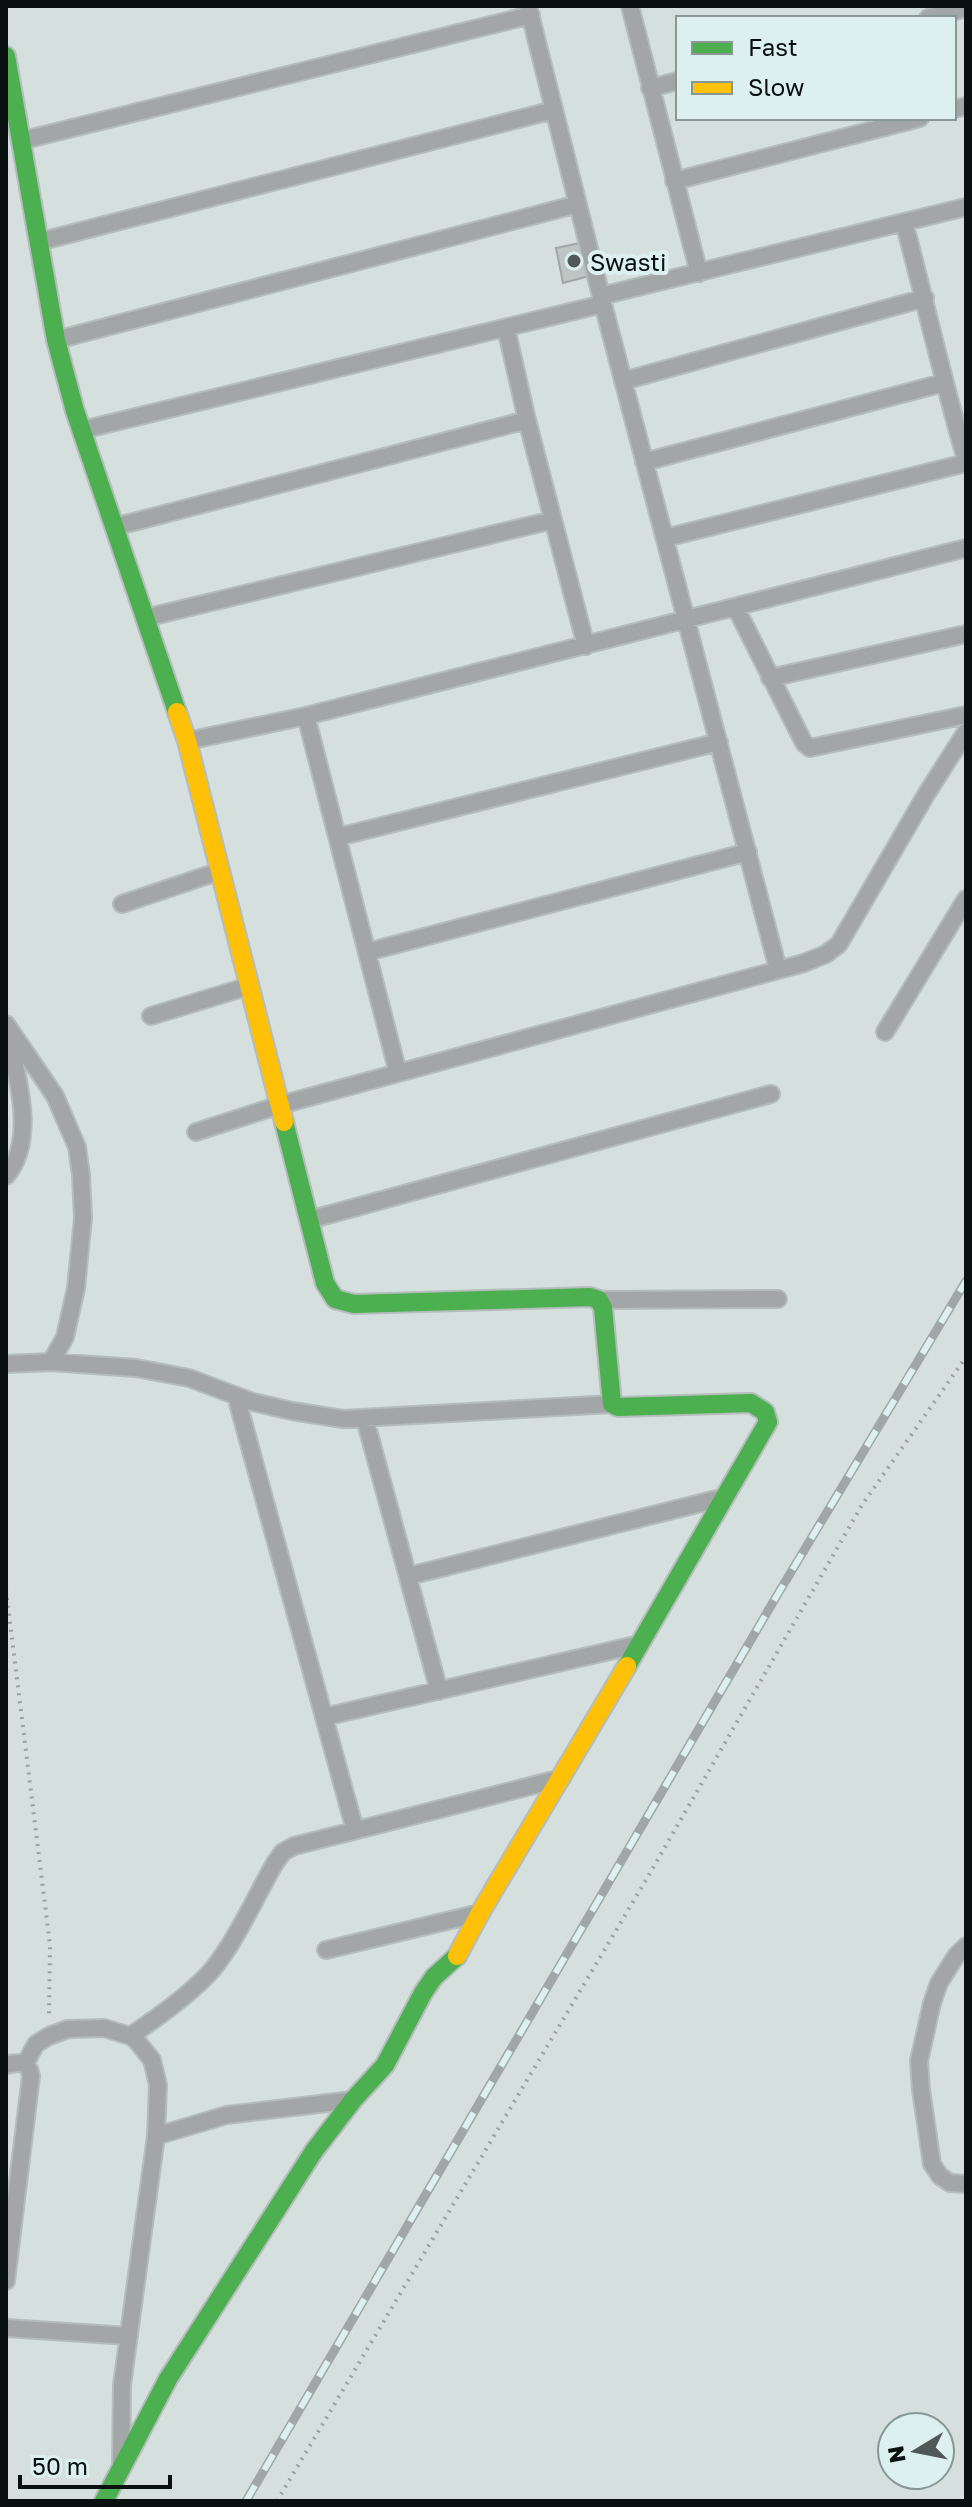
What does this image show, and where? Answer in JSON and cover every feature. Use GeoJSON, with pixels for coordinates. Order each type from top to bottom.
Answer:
{"type":"FeatureCollection","features":[{"type":"Feature","properties":{"kind":"street"},"geometry":{"type":"LineString","coordinates":[[630,6],[699,273]]}},
{"type":"Feature","properties":{"kind":"street"},"geometry":{"type":"LineString","coordinates":[[936,16],[966,8]]}},
{"type":"Feature","properties":{"kind":"street"},"geometry":{"type":"LineString","coordinates":[[20,141],[530,10],[602,300],[778,969]]}},
{"type":"Feature","properties":{"kind":"street"},"geometry":{"type":"LineString","coordinates":[[6,56],[56,340],[82,430],[187,741],[331,1297],[339,1303],[590,1297],[599,1300],[778,1299]]}},
{"type":"Feature","properties":{"kind":"street"},"geometry":{"type":"LineString","coordinates":[[650,88],[676,82]]}},
{"type":"Feature","properties":{"kind":"street"},"geometry":{"type":"LineString","coordinates":[[38,242],[554,110]]}},
{"type":"Feature","properties":{"kind":"street"},"geometry":{"type":"LineString","coordinates":[[674,181],[912,120]]}},
{"type":"Feature","properties":{"kind":"street"},"geometry":{"type":"LineString","coordinates":[[56,340],[578,204]]}},
{"type":"Feature","properties":{"kind":"street"},"geometry":{"type":"LineString","coordinates":[[82,430],[506,328],[699,273],[966,207]]}},
{"type":"Feature","properties":{"kind":"street"},"geometry":{"type":"LineString","coordinates":[[665,538],[966,461],[943,383],[925,298],[904,222]]}},
{"type":"Feature","properties":{"kind":"street"},"geometry":{"type":"LineString","coordinates":[[623,381],[925,298]]}},
{"type":"Feature","properties":{"kind":"street"},"geometry":{"type":"LineString","coordinates":[[506,328],[586,646]]}},
{"type":"Feature","properties":{"kind":"street"},"geometry":{"type":"LineString","coordinates":[[644,462],[943,383]]}},
{"type":"Feature","properties":{"kind":"street"},"geometry":{"type":"LineString","coordinates":[[114,527],[527,420]]}},
{"type":"Feature","properties":{"kind":"street"},"geometry":{"type":"LineString","coordinates":[[145,618],[553,520]]}},
{"type":"Feature","properties":{"kind":"street"},"geometry":{"type":"LineString","coordinates":[[187,741],[306,716],[966,548]]}},
{"type":"Feature","properties":{"kind":"street"},"geometry":{"type":"LineString","coordinates":[[736,608],[804,743],[810,748],[966,715]]}},
{"type":"Feature","properties":{"kind":"street"},"geometry":{"type":"LineString","coordinates":[[770,678],[966,634]]}},
{"type":"Feature","properties":{"kind":"street"},"geometry":{"type":"LineString","coordinates":[[306,716],[398,1073]]}},
{"type":"Feature","properties":{"kind":"street"},"geometry":{"type":"LineString","coordinates":[[196,1132],[280,1105],[804,963],[826,954],[839,944],[966,732]]}},
{"type":"Feature","properties":{"kind":"street"},"geometry":{"type":"LineString","coordinates":[[338,837],[719,742]]}},
{"type":"Feature","properties":{"kind":"street"},"geometry":{"type":"LineString","coordinates":[[367,952],[748,852]]}},
{"type":"Feature","properties":{"kind":"street"},"geometry":{"type":"LineString","coordinates":[[122,904],[220,871]]}},
{"type":"Feature","properties":{"kind":"street"},"geometry":{"type":"LineString","coordinates":[[885,1032],[966,899]]}},
{"type":"Feature","properties":{"kind":"street"},"geometry":{"type":"LineString","coordinates":[[151,1016],[249,986]]}},
{"type":"Feature","properties":{"kind":"street"},"geometry":{"type":"LineString","coordinates":[[6,1024],[22,1123],[15,1163],[6,1176]]}},
{"type":"Feature","properties":{"kind":"street"},"geometry":{"type":"LineString","coordinates":[[6,1024],[55,1096],[77,1147],[81,1175],[83,1218],[76,1288],[65,1337],[51,1362]]}},
{"type":"Feature","properties":{"kind":"street"},"geometry":{"type":"LineString","coordinates":[[309,1220],[771,1094]]}},
{"type":"Feature","properties":{"kind":"street"},"geometry":{"type":"LineString","coordinates":[[599,1300],[603,1308],[612,1404]]}},
{"type":"Feature","properties":{"kind":"street"},"geometry":{"type":"LineString","coordinates":[[6,1364],[51,1362],[136,1368],[189,1378],[236,1396],[292,1411],[343,1419],[612,1404],[618,1407],[751,1403],[762,1406],[767,1412],[768,1422],[562,1778],[480,1913],[459,1954],[434,1977],[385,2065],[314,2151],[168,2379],[102,2500]]}},
{"type":"Feature","properties":{"kind":"street"},"geometry":{"type":"LineString","coordinates":[[236,1396],[355,1830]]}},
{"type":"Feature","properties":{"kind":"street"},"geometry":{"type":"LineString","coordinates":[[365,1419],[439,1691]]}},
{"type":"Feature","properties":{"kind":"street"},"geometry":{"type":"LineString","coordinates":[[409,1576],[725,1497]]}},
{"type":"Feature","properties":{"kind":"street"},"geometry":{"type":"LineString","coordinates":[[324,1717],[640,1644]]}},
{"type":"Feature","properties":{"kind":"street"},"geometry":{"type":"LineString","coordinates":[[130,2036],[158,2017],[211,1971],[283,1852],[294,1846],[562,1778]]}},
{"type":"Feature","properties":{"kind":"street"},"geometry":{"type":"LineString","coordinates":[[326,1950],[480,1913]]}},
{"type":"Feature","properties":{"kind":"street"},"geometry":{"type":"LineString","coordinates":[[966,1946],[939,1983],[919,2061],[932,2164],[940,2176],[950,2183],[966,2184]]}},
{"type":"Feature","properties":{"kind":"street"},"geometry":{"type":"LineString","coordinates":[[25,2064],[36,2044],[49,2036],[68,2029],[104,2028],[130,2036],[152,2060],[158,2085],[156,2136],[122,2385],[121,2468]]}},
{"type":"Feature","properties":{"kind":"street"},"geometry":{"type":"LineString","coordinates":[[6,2065],[25,2064],[31,2076],[12,2186],[6,2281]]}},
{"type":"Feature","properties":{"kind":"street"},"geometry":{"type":"LineString","coordinates":[[156,2136],[227,2115],[353,2100]]}},
{"type":"Feature","properties":{"kind":"street"},"geometry":{"type":"LineString","coordinates":[[6,2328],[129,2336]]}},
{"type":"Feature","properties":{"kind":"path"},"geometry":{"type":"LineString","coordinates":[[277,2501],[646,1880],[848,1529],[966,1357]]}},
{"type":"Feature","properties":{"kind":"path"},"geometry":{"type":"LineString","coordinates":[[6,1590],[50,1945],[49,2036]]}},
{"type":"Feature","properties":{"kind":"building","name":"Swasti"},"geometry":{"type":"Polygon","coordinates":[[[585,242],[593,275],[563,283],[556,248],[585,242]]]}},
{"type":"Feature","properties":{"kind":"railway"},"geometry":{"type":"LineString","coordinates":[[246,2501],[779,1592],[966,1281]]}},
{"type":"Feature","properties":{"kind":"traffic: fast"},"geometry":{"type":"LineString","coordinates":[[6,56],[56,340],[75,411],[177,712]]}},
{"type":"Feature","properties":{"kind":"traffic: fast"},"geometry":{"type":"LineString","coordinates":[[284,1122],[325,1283],[335,1299],[354,1304],[590,1297],[599,1300],[603,1308],[612,1404],[618,1407],[751,1403],[765,1412],[768,1422],[627,1666]]}},
{"type":"Feature","properties":{"kind":"traffic: fast"},"geometry":{"type":"LineString","coordinates":[[104,2501],[168,2379],[314,2151],[385,2065],[423,1993],[434,1977],[457,1956]]}},
{"type":"Feature","properties":{"kind":"traffic: slow"},"geometry":{"type":"LineString","coordinates":[[177,712],[284,1122]]}},
{"type":"Feature","properties":{"kind":"traffic: slow"},"geometry":{"type":"LineString","coordinates":[[457,1956],[627,1666]]}},
{"type":"Feature","properties":{"kind":"place","name":"Swasti"},"geometry":{"type":"Point","coordinates":[574,261]}}]}
